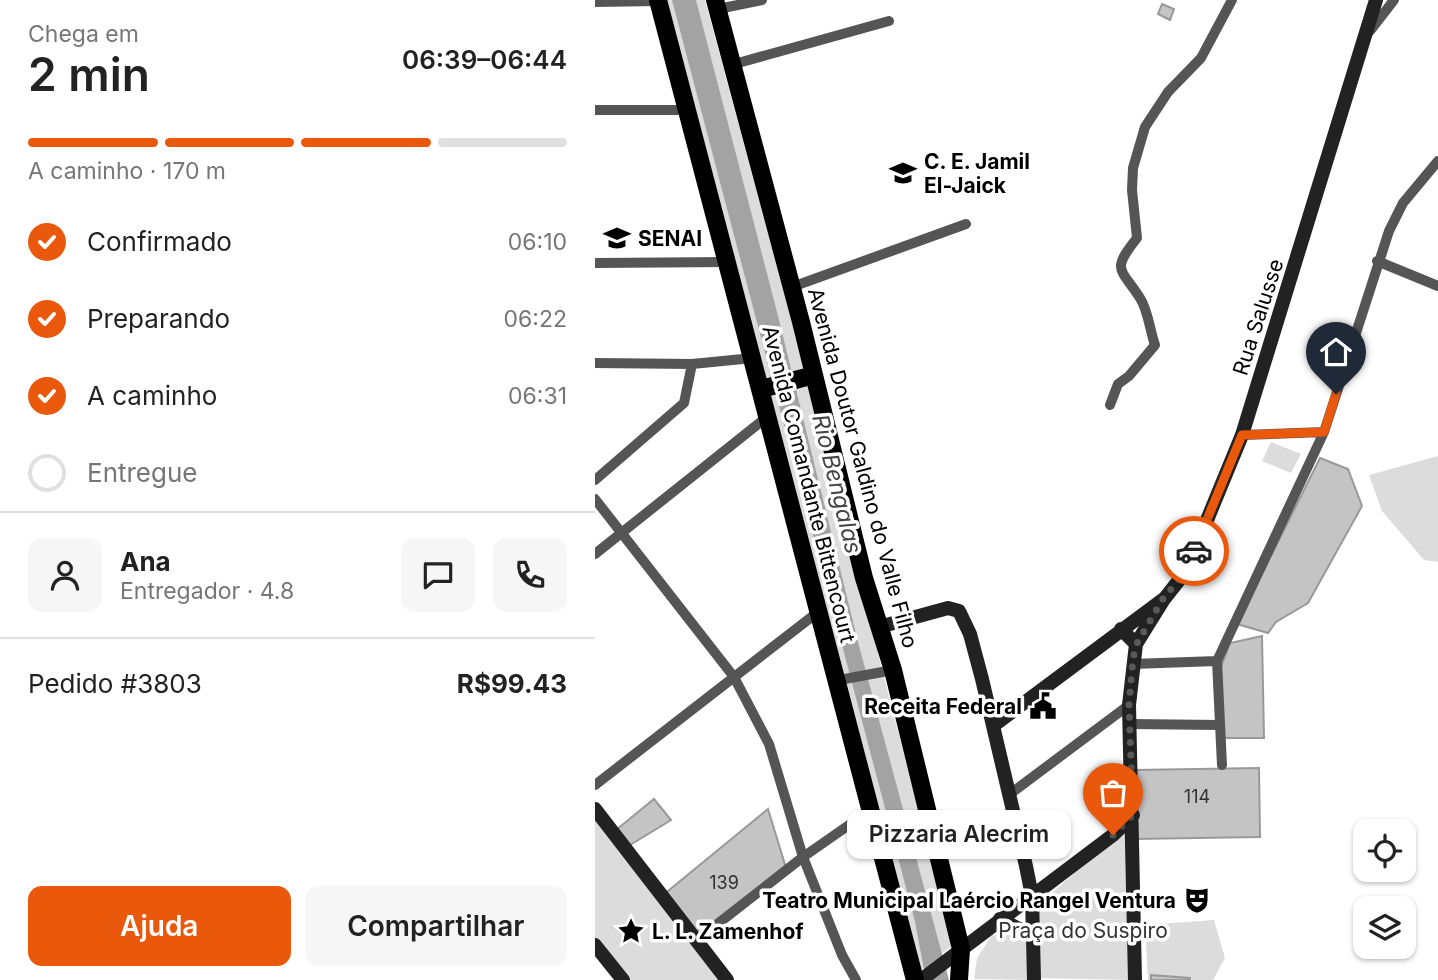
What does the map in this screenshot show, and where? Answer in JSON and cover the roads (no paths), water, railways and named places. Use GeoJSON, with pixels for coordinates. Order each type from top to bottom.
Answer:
{"type":"FeatureCollection","features":[{"type":"Feature","properties":{"kind":"main road","name":"Avenida Comandante Bittencourt"},"geometry":{"type":"LineString","coordinates":[[658,1],[753,358],[765,388],[767,417],[834,681],[920,979]]}},
{"type":"Feature","properties":{"kind":"main road","name":"Avenida Doutor Galdino do Valle Filho"},"geometry":{"type":"LineString","coordinates":[[717,5],[792,287],[809,377],[893,670],[960,980]]}},
{"type":"Feature","properties":{"kind":"main road"},"geometry":{"type":"LineString","coordinates":[[765,388],[809,377]]}},
{"type":"Feature","properties":{"kind":"street"},"geometry":{"type":"LineString","coordinates":[[717,5],[762,0]]}},
{"type":"Feature","properties":{"kind":"street"},"geometry":{"type":"LineString","coordinates":[[1110,405],[1118,384],[1129,376],[1155,345],[1141,298],[1130,288],[1121,270],[1122,256],[1137,238],[1132,190],[1133,168],[1145,127],[1168,92],[1201,58],[1232,0]]}},
{"type":"Feature","properties":{"kind":"street","name":"Rua Salusse"},"geometry":{"type":"LineString","coordinates":[[1164,597],[1180,579],[1191,559],[1242,435],[1376,0]]}},
{"type":"Feature","properties":{"kind":"street"},"geometry":{"type":"LineString","coordinates":[[1365,37],[1394,0]]}},
{"type":"Feature","properties":{"kind":"street"},"geometry":{"type":"LineString","coordinates":[[595,2],[658,1]]}},
{"type":"Feature","properties":{"kind":"street"},"geometry":{"type":"LineString","coordinates":[[731,65],[889,20]]}},
{"type":"Feature","properties":{"kind":"street"},"geometry":{"type":"LineString","coordinates":[[595,110],[689,110]]}},
{"type":"Feature","properties":{"kind":"street"},"geometry":{"type":"LineString","coordinates":[[1222,765],[1217,661],[1324,432],[1377,261],[1403,204],[1438,161]]}},
{"type":"Feature","properties":{"kind":"street"},"geometry":{"type":"LineString","coordinates":[[792,287],[966,225]]}},
{"type":"Feature","properties":{"kind":"street"},"geometry":{"type":"LineString","coordinates":[[1377,261],[1438,286]]}},
{"type":"Feature","properties":{"kind":"street"},"geometry":{"type":"LineString","coordinates":[[595,263],[729,262]]}},
{"type":"Feature","properties":{"kind":"street"},"geometry":{"type":"LineString","coordinates":[[595,363],[692,364],[753,358]]}},
{"type":"Feature","properties":{"kind":"street"},"geometry":{"type":"LineString","coordinates":[[595,480],[684,403],[692,364]]}},
{"type":"Feature","properties":{"kind":"street"},"geometry":{"type":"LineString","coordinates":[[595,554],[767,417]]}},
{"type":"Feature","properties":{"kind":"street"},"geometry":{"type":"LineString","coordinates":[[1242,435],[1324,432]]}},
{"type":"Feature","properties":{"kind":"street"},"geometry":{"type":"LineString","coordinates":[[595,499],[623,531],[734,677],[769,744],[803,857],[842,956],[856,980]]}},
{"type":"Feature","properties":{"kind":"street"},"geometry":{"type":"LineString","coordinates":[[993,726],[1164,597]]}},
{"type":"Feature","properties":{"kind":"street"},"geometry":{"type":"LineString","coordinates":[[1135,980],[1129,705],[1132,664],[1136,645],[1164,597]]}},
{"type":"Feature","properties":{"kind":"street"},"geometry":{"type":"LineString","coordinates":[[879,627],[948,608],[959,611],[970,634],[1032,896],[1031,935],[1035,980]]}},
{"type":"Feature","properties":{"kind":"street"},"geometry":{"type":"LineString","coordinates":[[595,785],[818,612]]}},
{"type":"Feature","properties":{"kind":"street"},"geometry":{"type":"LineString","coordinates":[[1121,629],[1136,645]]}},
{"type":"Feature","properties":{"kind":"street"},"geometry":{"type":"LineString","coordinates":[[1132,664],[1217,661]]}},
{"type":"Feature","properties":{"kind":"street"},"geometry":{"type":"LineString","coordinates":[[834,681],[893,670]]}},
{"type":"Feature","properties":{"kind":"street"},"geometry":{"type":"LineString","coordinates":[[1010,794],[1129,705]]}},
{"type":"Feature","properties":{"kind":"street"},"geometry":{"type":"LineString","coordinates":[[1130,724],[1220,725]]}},
{"type":"Feature","properties":{"kind":"street"},"geometry":{"type":"LineString","coordinates":[[595,809],[727,980]]}},
{"type":"Feature","properties":{"kind":"street"},"geometry":{"type":"LineString","coordinates":[[697,940],[803,857],[872,809]]}},
{"type":"Feature","properties":{"kind":"street"},"geometry":{"type":"LineString","coordinates":[[920,979],[1113,835],[1133,815]]}},
{"type":"Feature","properties":{"kind":"street"},"geometry":{"type":"LineString","coordinates":[[1000,919],[1031,935]]}},
{"type":"Feature","properties":{"kind":"street"},"geometry":{"type":"LineString","coordinates":[[595,945],[623,980]]}},
{"type":"Feature","properties":{"kind":"place","name":"C. E. Jamil El-Jaick"},"geometry":{"type":"Point","coordinates":[903,173]}},
{"type":"Feature","properties":{"kind":"place","name":"SENAI"},"geometry":{"type":"Point","coordinates":[617,238]}},
{"type":"Feature","properties":{"kind":"place","name":"Receita Federal"},"geometry":{"type":"Point","coordinates":[1043,706]}},
{"type":"Feature","properties":{"kind":"place","name":"Pizzaria Alecrim"},"geometry":{"type":"Point","coordinates":[1113,835]}},
{"type":"Feature","properties":{"kind":"place","name":"Teatro Municipal Laércio Rangel Ventura"},"geometry":{"type":"Point","coordinates":[1197,900]}},
{"type":"Feature","properties":{"kind":"place","name":"L. L. Zamenhof"},"geometry":{"type":"Point","coordinates":[631,931]}},
{"type":"Feature","properties":{"kind":"water label","name":"Rio Bengalas"},"geometry":{"type":"Point","coordinates":[837,484]}},
{"type":"Feature","properties":{"kind":"park label","name":"Praça do Suspiro"},"geometry":{"type":"Point","coordinates":[1083,930]}}]}
